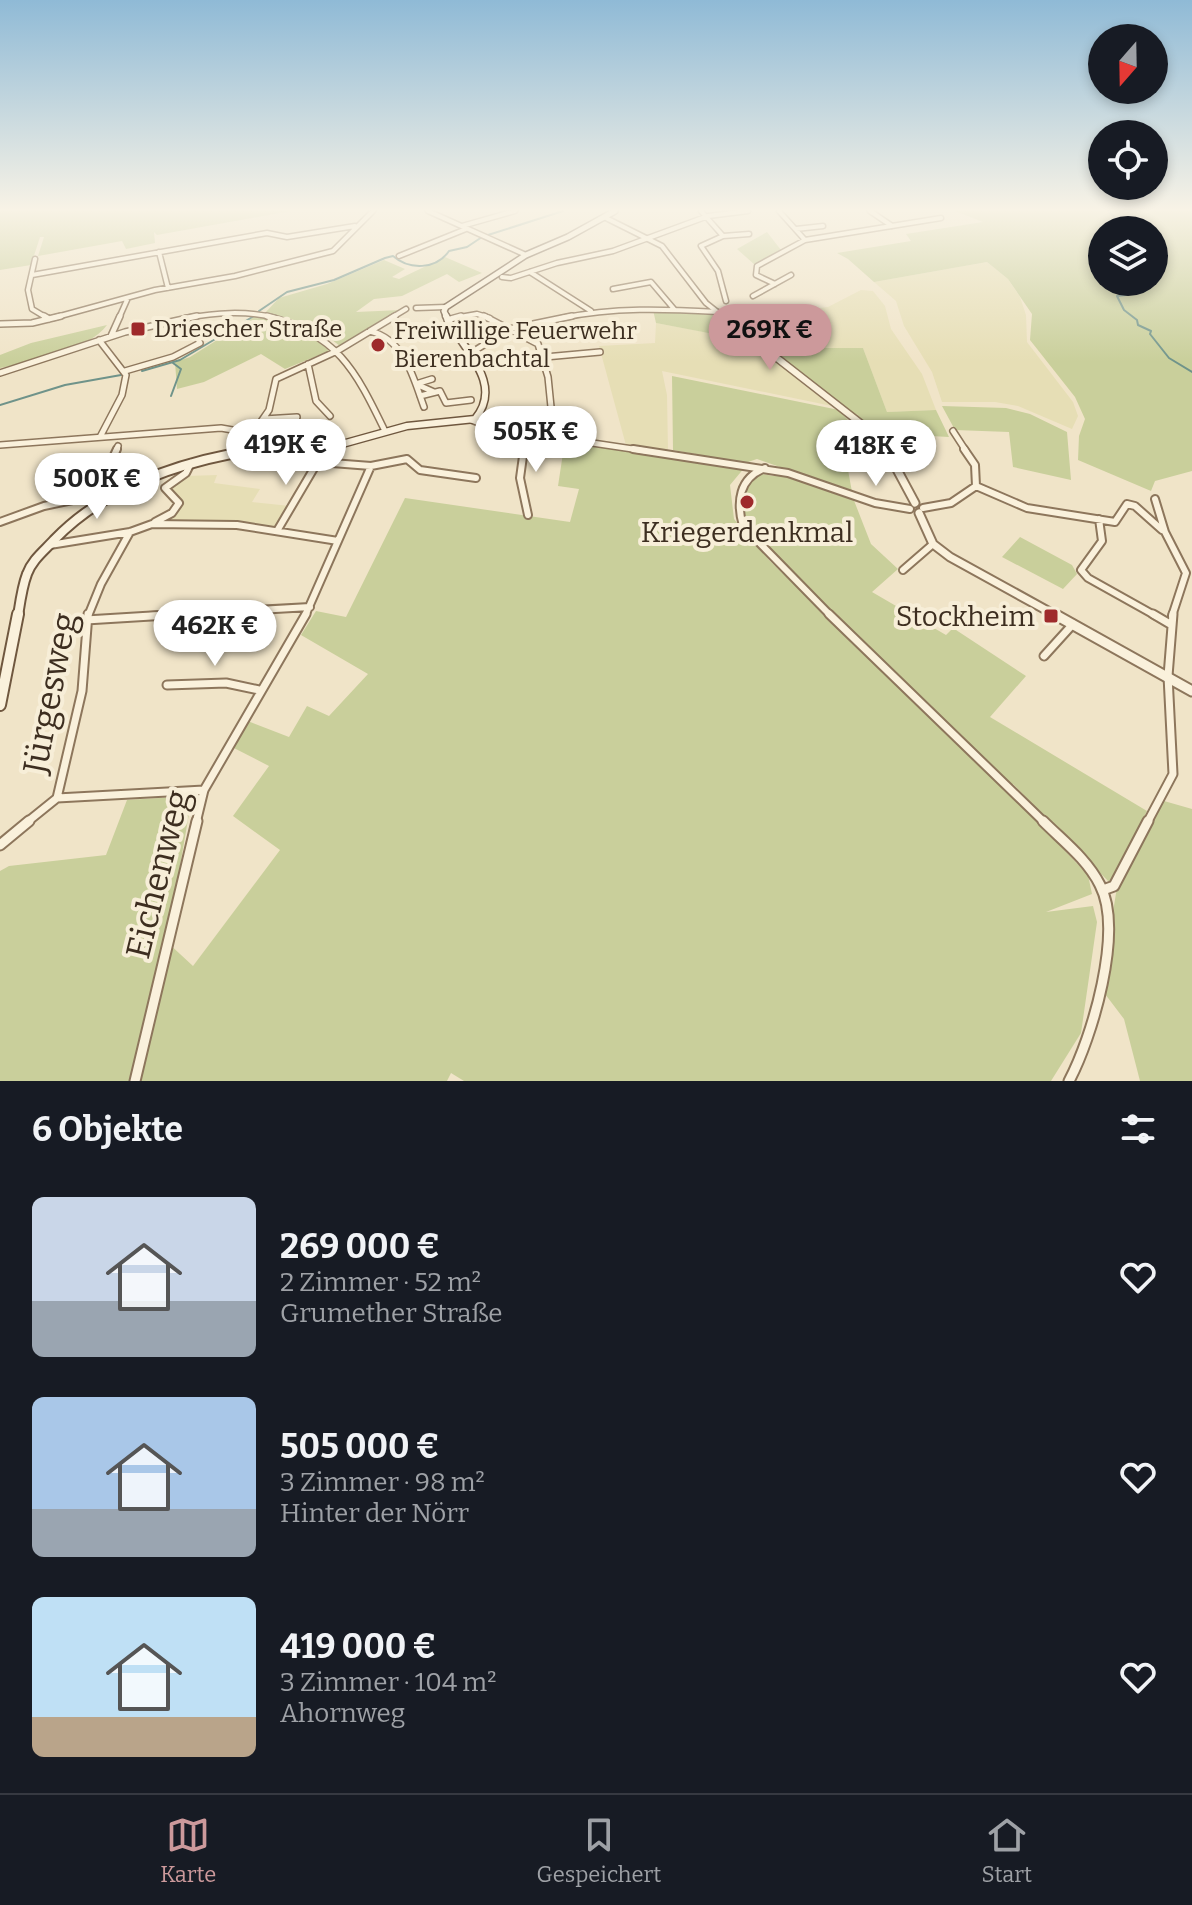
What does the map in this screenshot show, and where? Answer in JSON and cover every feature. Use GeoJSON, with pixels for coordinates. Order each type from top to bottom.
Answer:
{"type":"FeatureCollection","features":[{"type":"Feature","properties":{"kind":"main road"},"geometry":{"type":"LineString","coordinates":[[0,705],[26,575],[49,545],[90,508],[116,491],[191,463],[271,447],[324,448],[385,431],[471,420],[483,412],[487,394],[471,353],[444,311],[516,261]]}},
{"type":"Feature","properties":{"kind":"street"},"geometry":{"type":"LineString","coordinates":[[35,261],[28,290],[32,309],[49,319]]}},
{"type":"Feature","properties":{"kind":"street"},"geometry":{"type":"LineString","coordinates":[[32,275],[107,261]]}},
{"type":"Feature","properties":{"kind":"street"},"geometry":{"type":"LineString","coordinates":[[161,261],[168,288]]}},
{"type":"Feature","properties":{"kind":"street"},"geometry":{"type":"LineString","coordinates":[[0,324],[23,325],[168,288],[235,276],[283,261]]}},
{"type":"Feature","properties":{"kind":"street"},"geometry":{"type":"LineString","coordinates":[[502,277],[511,278],[572,261]]}},
{"type":"Feature","properties":{"kind":"street"},"geometry":{"type":"LineString","coordinates":[[676,261],[694,291],[718,312],[868,429],[886,449],[933,544],[950,557],[1192,691]]}},
{"type":"Feature","properties":{"kind":"street"},"geometry":{"type":"LineString","coordinates":[[713,261],[721,277],[726,301]]}},
{"type":"Feature","properties":{"kind":"street"},"geometry":{"type":"LineString","coordinates":[[765,261],[757,266],[756,275],[775,284]]}},
{"type":"Feature","properties":{"kind":"street"},"geometry":{"type":"LineString","coordinates":[[530,272],[591,312]]}},
{"type":"Feature","properties":{"kind":"street"},"geometry":{"type":"LineString","coordinates":[[753,296],[791,275]]}},
{"type":"Feature","properties":{"kind":"street"},"geometry":{"type":"LineString","coordinates":[[613,289],[651,282],[674,309]]}},
{"type":"Feature","properties":{"kind":"street"},"geometry":{"type":"LineString","coordinates":[[111,336],[127,300]]}},
{"type":"Feature","properties":{"kind":"street"},"geometry":{"type":"LineString","coordinates":[[416,308],[446,307]]}},
{"type":"Feature","properties":{"kind":"street"},"geometry":{"type":"LineString","coordinates":[[253,433],[264,419],[276,379],[337,351],[406,309]]}},
{"type":"Feature","properties":{"kind":"street"},"geometry":{"type":"LineString","coordinates":[[471,353],[509,329],[591,312],[674,309],[718,312]]}},
{"type":"Feature","properties":{"kind":"street"},"geometry":{"type":"LineString","coordinates":[[0,373],[53,358],[111,336],[171,320],[253,313],[308,328],[337,351],[385,431]]}},
{"type":"Feature","properties":{"kind":"street"},"geometry":{"type":"LineString","coordinates":[[447,320],[467,313],[487,315],[521,339],[538,344],[545,357],[554,437]]}},
{"type":"Feature","properties":{"kind":"street"},"geometry":{"type":"LineString","coordinates":[[125,371],[170,359],[194,347],[200,343],[200,338],[192,327]]}},
{"type":"Feature","properties":{"kind":"street"},"geometry":{"type":"LineString","coordinates":[[370,331],[396,343],[424,407]]}},
{"type":"Feature","properties":{"kind":"street"},"geometry":{"type":"LineString","coordinates":[[99,340],[125,371],[122,395],[100,437]]}},
{"type":"Feature","properties":{"kind":"street"},"geometry":{"type":"LineString","coordinates":[[545,357],[600,352]]}},
{"type":"Feature","properties":{"kind":"street"},"geometry":{"type":"LineString","coordinates":[[308,364],[313,394],[321,411],[330,416]]}},
{"type":"Feature","properties":{"kind":"street"},"geometry":{"type":"LineString","coordinates":[[416,384],[432,379]]}},
{"type":"Feature","properties":{"kind":"street"},"geometry":{"type":"LineString","coordinates":[[416,384],[434,392]]}},
{"type":"Feature","properties":{"kind":"street"},"geometry":{"type":"LineString","coordinates":[[420,396],[440,391],[446,403],[471,400]]}},
{"type":"Feature","properties":{"kind":"street"},"geometry":{"type":"LineString","coordinates":[[264,419],[297,417]]}},
{"type":"Feature","properties":{"kind":"street"},"geometry":{"type":"LineString","coordinates":[[471,420],[479,426],[765,468],[875,503],[917,508],[951,503],[976,486]]}},
{"type":"Feature","properties":{"kind":"street"},"geometry":{"type":"LineString","coordinates":[[0,445],[214,429],[253,433],[271,441],[271,447]]}},
{"type":"Feature","properties":{"kind":"street"},"geometry":{"type":"LineString","coordinates":[[953,431],[975,465],[976,486]]}},
{"type":"Feature","properties":{"kind":"street"},"geometry":{"type":"LineString","coordinates":[[526,433],[520,478],[528,515]]}},
{"type":"Feature","properties":{"kind":"street"},"geometry":{"type":"LineString","coordinates":[[105,492],[109,466],[118,446]]}},
{"type":"Feature","properties":{"kind":"street"},"geometry":{"type":"LineString","coordinates":[[277,531],[324,448]]}},
{"type":"Feature","properties":{"kind":"street"},"geometry":{"type":"LineString","coordinates":[[320,458],[332,463],[371,466],[407,459],[420,470],[476,478]]}},
{"type":"Feature","properties":{"kind":"street"},"geometry":{"type":"LineString","coordinates":[[49,545],[130,532],[152,524],[176,509],[179,503],[165,488],[186,473],[191,463]]}},
{"type":"Feature","properties":{"kind":"street","name":"Eichenweg"},"geometry":{"type":"LineString","coordinates":[[135,1081],[204,790],[259,690],[310,607],[371,466]]}},
{"type":"Feature","properties":{"kind":"street"},"geometry":{"type":"LineString","coordinates":[[765,468],[751,475],[740,490],[739,516],[743,526],[791,578],[1088,865],[1103,890],[1106,926],[1098,1000],[1091,1036],[1069,1081]]}},
{"type":"Feature","properties":{"kind":"street"},"geometry":{"type":"LineString","coordinates":[[976,486],[1027,508],[1115,522],[1127,504],[1135,506],[1165,532]]}},
{"type":"Feature","properties":{"kind":"street"},"geometry":{"type":"LineString","coordinates":[[0,522],[44,506],[116,491]]}},
{"type":"Feature","properties":{"kind":"street"},"geometry":{"type":"LineString","coordinates":[[1103,890],[1114,886],[1173,774],[1168,676],[1170,624],[1186,573],[1165,532],[1155,499]]}},
{"type":"Feature","properties":{"kind":"street"},"geometry":{"type":"LineString","coordinates":[[1099,519],[1105,534],[1101,547],[1081,566],[1081,570],[1170,624]]}},
{"type":"Feature","properties":{"kind":"street"},"geometry":{"type":"LineString","coordinates":[[152,524],[237,525],[338,541]]}},
{"type":"Feature","properties":{"kind":"street","name":"Jürgesweg"},"geometry":{"type":"LineString","coordinates":[[0,845],[57,798],[82,691],[86,620],[101,584],[130,532]]}},
{"type":"Feature","properties":{"kind":"street"},"geometry":{"type":"LineString","coordinates":[[903,570],[933,544]]}},
{"type":"Feature","properties":{"kind":"street"},"geometry":{"type":"LineString","coordinates":[[86,620],[310,607]]}},
{"type":"Feature","properties":{"kind":"street"},"geometry":{"type":"LineString","coordinates":[[1044,656],[1073,624]]}},
{"type":"Feature","properties":{"kind":"street"},"geometry":{"type":"LineString","coordinates":[[167,685],[226,683],[259,690]]}},
{"type":"Feature","properties":{"kind":"street"},"geometry":{"type":"LineString","coordinates":[[57,798],[204,790]]}},
{"type":"Feature","properties":{"kind":"shaded area"},"geometry":{"type":"Polygon","coordinates":[[[987,262],[1008,279],[1020,297],[1026,315],[1027,342],[1073,402],[1078,416],[1072,429],[1018,406],[995,402],[942,402],[932,372],[904,326],[896,301],[874,282],[987,262]]]}},
{"type":"Feature","properties":{"kind":"shaded area"},"geometry":{"type":"Polygon","coordinates":[[[861,290],[873,291],[885,306],[891,329],[922,374],[936,410],[887,412],[863,348],[801,349],[789,312],[828,307],[861,290]]]}},
{"type":"Feature","properties":{"kind":"shaded area"},"geometry":{"type":"Polygon","coordinates":[[[656,323],[748,340],[832,406],[662,371],[667,395],[668,451],[627,449],[599,346],[655,343],[656,323]]]}},
{"type":"Feature","properties":{"kind":"shaded area"},"geometry":{"type":"Polygon","coordinates":[[[217,475],[214,483],[260,489],[252,502],[290,506],[277,530],[157,522],[181,502],[168,487],[187,476],[217,475]]]}},
{"type":"Feature","properties":{"kind":"green space"},"geometry":{"type":"Polygon","coordinates":[[[0,261],[32,261],[31,265],[0,270],[0,261]]]}},
{"type":"Feature","properties":{"kind":"green space"},"geometry":{"type":"Polygon","coordinates":[[[381,261],[405,269],[392,277],[399,279],[436,261],[455,261],[482,273],[459,282],[447,274],[402,296],[374,299],[356,312],[401,310],[340,346],[311,324],[265,313],[279,298],[327,284],[381,261]]]}},
{"type":"Feature","properties":{"kind":"green space"},"geometry":{"type":"Polygon","coordinates":[[[851,261],[1088,261],[1088,296],[1168,296],[1168,261],[1192,261],[1192,471],[1155,481],[1151,491],[1078,460],[1079,436],[1085,419],[1075,397],[1030,340],[1032,314],[1008,279],[987,262],[874,282],[851,261]]]}},
{"type":"Feature","properties":{"kind":"green space"},"geometry":{"type":"Polygon","coordinates":[[[653,310],[712,315],[745,340],[656,323],[653,310]]]}},
{"type":"Feature","properties":{"kind":"green space"},"geometry":{"type":"Polygon","coordinates":[[[789,312],[801,348],[863,348],[887,412],[936,410],[949,437],[912,435],[916,445],[886,446],[858,415],[848,411],[726,314],[789,312]]]}},
{"type":"Feature","properties":{"kind":"green space"},"geometry":{"type":"Polygon","coordinates":[[[257,315],[306,328],[329,351],[285,369],[261,354],[204,382],[177,389],[175,362],[190,357],[257,315]]]}},
{"type":"Feature","properties":{"kind":"green space"},"geometry":{"type":"Polygon","coordinates":[[[107,325],[87,342],[73,348],[0,368],[0,355],[31,343],[107,325]]]}},
{"type":"Feature","properties":{"kind":"green space"},"geometry":{"type":"Polygon","coordinates":[[[672,376],[839,410],[891,468],[846,459],[852,492],[757,459],[745,463],[673,450],[672,376]]]}},
{"type":"Feature","properties":{"kind":"green space"},"geometry":{"type":"Polygon","coordinates":[[[942,406],[1006,408],[1030,414],[1067,432],[1071,480],[1013,467],[1009,432],[955,430],[942,406]]]}},
{"type":"Feature","properties":{"kind":"green space"},"geometry":{"type":"Polygon","coordinates":[[[565,440],[745,467],[730,485],[734,519],[770,561],[973,759],[981,756],[782,564],[739,516],[754,502],[738,487],[751,472],[773,476],[780,474],[853,498],[871,544],[898,569],[872,592],[946,635],[953,628],[1026,676],[990,717],[1147,811],[1110,883],[1013,784],[1007,790],[1088,875],[1092,894],[1046,912],[1093,906],[1097,922],[1081,1033],[1051,1081],[464,1081],[451,1073],[447,1081],[0,1081],[0,871],[9,866],[106,855],[127,800],[192,796],[167,942],[193,966],[280,850],[233,816],[269,766],[228,745],[245,720],[289,737],[307,706],[329,716],[368,674],[301,635],[316,611],[346,617],[405,498],[570,522],[579,489],[558,486],[565,440]]]}},
{"type":"Feature","properties":{"kind":"green space"},"geometry":{"type":"Polygon","coordinates":[[[1020,537],[1072,565],[1077,574],[1063,589],[1002,557],[1020,537]]]}},
{"type":"Feature","properties":{"kind":"green space"},"geometry":{"type":"Polygon","coordinates":[[[1164,801],[1192,809],[1192,1081],[1140,1081],[1124,1019],[1105,994],[1104,968],[1117,887],[1164,801]]]}},
{"type":"Feature","properties":{"kind":"waterway"},"geometry":{"type":"LineString","coordinates":[[259,311],[287,292],[334,280],[377,261]]}},
{"type":"Feature","properties":{"kind":"waterway"},"geometry":{"type":"LineString","coordinates":[[400,261],[414,266],[438,261]]}},
{"type":"Feature","properties":{"kind":"waterway"},"geometry":{"type":"LineString","coordinates":[[1117,296],[1124,310],[1137,320],[1138,325],[1151,331],[1150,334],[1169,358],[1192,372]]}},
{"type":"Feature","properties":{"kind":"waterway"},"geometry":{"type":"LineString","coordinates":[[142,371],[180,360],[254,316]]}},
{"type":"Feature","properties":{"kind":"waterway"},"geometry":{"type":"LineString","coordinates":[[171,396],[181,369],[173,363]]}},
{"type":"Feature","properties":{"kind":"waterway"},"geometry":{"type":"LineString","coordinates":[[0,405],[65,385],[121,375]]}},
{"type":"Feature","properties":{"kind":"place","name":"Driescher Straße"},"geometry":{"type":"Point","coordinates":[138,329]}},
{"type":"Feature","properties":{"kind":"place","name":"Freiwillige Feuerwehr Bierenbachtal"},"geometry":{"type":"Point","coordinates":[378,345]}},
{"type":"Feature","properties":{"kind":"place","name":"Kriegerdenkmal"},"geometry":{"type":"Point","coordinates":[747,502]}},
{"type":"Feature","properties":{"kind":"place","name":"Stockheim"},"geometry":{"type":"Point","coordinates":[1051,616]}}]}
